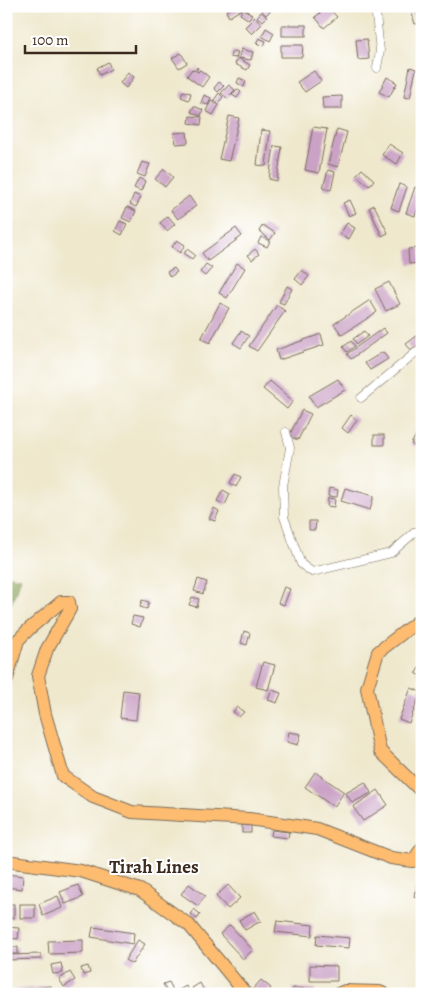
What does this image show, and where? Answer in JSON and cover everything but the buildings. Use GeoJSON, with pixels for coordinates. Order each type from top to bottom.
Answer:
{"type":"FeatureCollection","features":[{"type":"Feature","properties":{"kind":"main road"},"geometry":{"type":"LineString","coordinates":[[6,682],[18,640],[29,628],[61,602],[69,602],[70,609],[47,649],[38,676],[45,714],[63,776],[70,781],[93,797],[132,812],[249,819],[317,829],[391,858],[413,861],[422,848]]}},
{"type":"Feature","properties":{"kind":"main road"},"geometry":{"type":"LineString","coordinates":[[422,618],[378,652],[368,688],[380,751],[422,792]]}},
{"type":"Feature","properties":{"kind":"main road"},"geometry":{"type":"LineString","coordinates":[[6,861],[81,870],[140,890],[189,925],[246,994]]}},
{"type":"Feature","properties":{"kind":"main road"},"geometry":{"type":"LineString","coordinates":[[338,994],[345,991],[380,992],[384,994]]}},
{"type":"Feature","properties":{"kind":"street"},"geometry":{"type":"LineString","coordinates":[[375,6],[380,51],[376,68]]}},
{"type":"Feature","properties":{"kind":"street"},"geometry":{"type":"LineString","coordinates":[[361,398],[415,353],[422,350]]}},
{"type":"Feature","properties":{"kind":"street"},"geometry":{"type":"LineString","coordinates":[[286,432],[290,448],[283,486],[284,517],[301,564],[312,572],[391,553],[415,532],[422,531]]}},
{"type":"Feature","properties":{"kind":"green space"},"geometry":{"type":"Polygon","coordinates":[[[6,575],[21,578],[6,617],[6,575]]]}},
{"type":"Feature","properties":{"kind":"district","name":"Tirah Lines"},"geometry":{"type":"Point","coordinates":[154,867]}}]}
